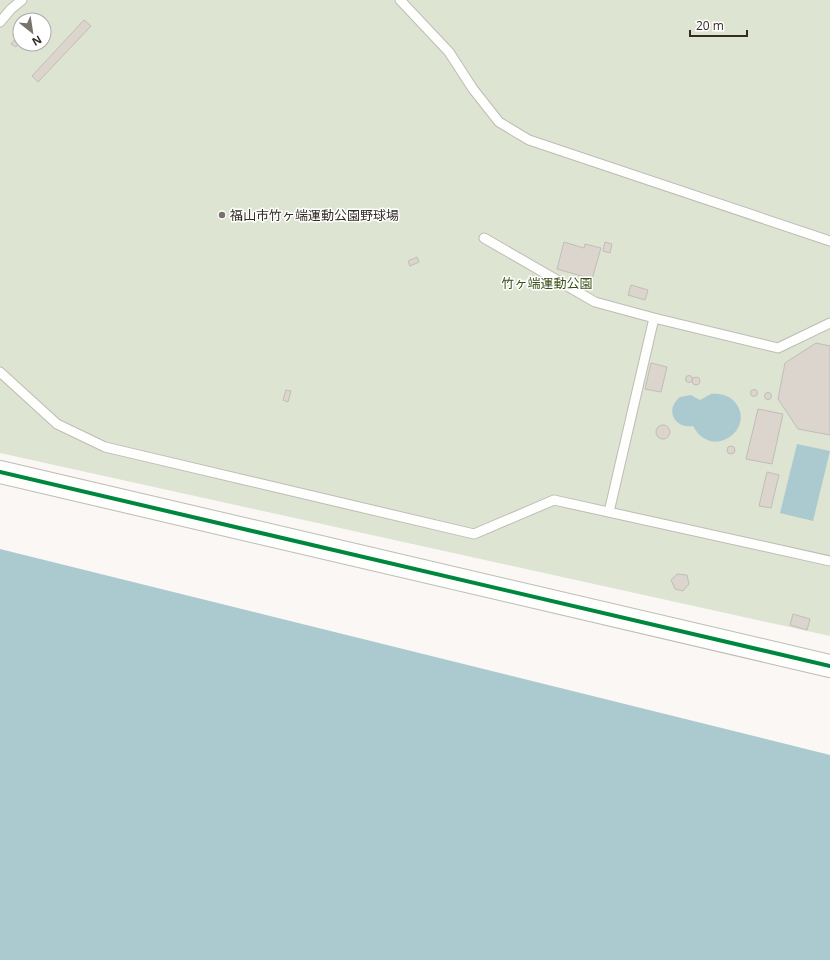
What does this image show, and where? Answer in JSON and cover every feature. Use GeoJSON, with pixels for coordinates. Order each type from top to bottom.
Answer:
{"type":"FeatureCollection","features":[{"type":"Feature","properties":{"kind":"street"},"geometry":{"type":"LineString","coordinates":[[0,472],[830,666]]}},
{"type":"Feature","properties":{"kind":"lane"},"geometry":{"type":"LineString","coordinates":[[0,22],[11,9],[22,0]]}},
{"type":"Feature","properties":{"kind":"lane"},"geometry":{"type":"LineString","coordinates":[[400,0],[449,52],[473,89],[499,122],[529,140],[830,241]]}},
{"type":"Feature","properties":{"kind":"lane"},"geometry":{"type":"LineString","coordinates":[[484,238],[595,302],[654,318],[778,348],[830,323]]}},
{"type":"Feature","properties":{"kind":"lane"},"geometry":{"type":"LineString","coordinates":[[609,512],[654,318]]}},
{"type":"Feature","properties":{"kind":"lane"},"geometry":{"type":"LineString","coordinates":[[0,372],[57,424],[105,447],[474,534],[554,500],[830,561]]}},
{"type":"Feature","properties":{"kind":"green space","name":"竹ヶ端運動公園"},"geometry":{"type":"Polygon","coordinates":[[[0,0],[830,0],[830,636],[0,453],[0,0]]]}},
{"type":"Feature","properties":{"kind":"water"},"geometry":{"type":"Polygon","coordinates":[[[711,394],[720,394],[729,397],[734,401],[740,411],[740,421],[737,430],[730,437],[721,441],[711,441],[701,436],[693,426],[681,425],[674,418],[672,413],[675,402],[680,397],[691,395],[700,400],[711,394]]]}},
{"type":"Feature","properties":{"kind":"water"},"geometry":{"type":"Polygon","coordinates":[[[797,444],[830,451],[813,521],[780,513],[797,444]]]}},
{"type":"Feature","properties":{"kind":"water"},"geometry":{"type":"Polygon","coordinates":[[[0,549],[830,755],[830,960],[0,960],[0,549]]]}},
{"type":"Feature","properties":{"kind":"building"},"geometry":{"type":"Polygon","coordinates":[[[84,20],[91,26],[38,82],[32,76],[84,20]]]}},
{"type":"Feature","properties":{"kind":"building"},"geometry":{"type":"Polygon","coordinates":[[[564,242],[584,248],[585,244],[601,248],[592,279],[557,269],[564,242]]]}},
{"type":"Feature","properties":{"kind":"building"},"geometry":{"type":"Polygon","coordinates":[[[605,242],[612,244],[610,253],[603,251],[605,242]]]}},
{"type":"Feature","properties":{"kind":"building"},"geometry":{"type":"Polygon","coordinates":[[[417,257],[419,262],[410,266],[408,261],[417,257]]]}},
{"type":"Feature","properties":{"kind":"building"},"geometry":{"type":"Polygon","coordinates":[[[631,285],[648,290],[645,300],[628,295],[631,285]]]}},
{"type":"Feature","properties":{"kind":"building"},"geometry":{"type":"Polygon","coordinates":[[[816,343],[830,346],[830,435],[798,429],[778,399],[785,363],[816,343]]]}},
{"type":"Feature","properties":{"kind":"building"},"geometry":{"type":"Polygon","coordinates":[[[651,363],[667,367],[661,392],[645,389],[651,363]]]}},
{"type":"Feature","properties":{"kind":"building"},"geometry":{"type":"Polygon","coordinates":[[[689,376],[692,379],[689,382],[686,379],[689,376]]]}},
{"type":"Feature","properties":{"kind":"building"},"geometry":{"type":"Polygon","coordinates":[[[696,377],[699,378],[699,384],[696,385],[693,384],[692,381],[693,378],[696,377]]]}},
{"type":"Feature","properties":{"kind":"building"},"geometry":{"type":"Polygon","coordinates":[[[286,390],[291,391],[288,402],[283,400],[286,390]]]}},
{"type":"Feature","properties":{"kind":"building"},"geometry":{"type":"Polygon","coordinates":[[[754,390],[757,393],[754,396],[751,393],[754,390]]]}},
{"type":"Feature","properties":{"kind":"building"},"geometry":{"type":"Polygon","coordinates":[[[768,393],[771,396],[768,399],[765,396],[768,393]]]}},
{"type":"Feature","properties":{"kind":"building"},"geometry":{"type":"Polygon","coordinates":[[[758,409],[783,414],[772,464],[746,459],[758,409]]]}},
{"type":"Feature","properties":{"kind":"building"},"geometry":{"type":"Polygon","coordinates":[[[663,425],[668,427],[670,432],[668,437],[663,439],[658,437],[656,432],[658,427],[663,425]]]}},
{"type":"Feature","properties":{"kind":"building"},"geometry":{"type":"Polygon","coordinates":[[[729,446],[733,446],[735,450],[733,454],[729,454],[727,452],[727,448],[729,446]]]}},
{"type":"Feature","properties":{"kind":"building"},"geometry":{"type":"Polygon","coordinates":[[[767,472],[779,475],[771,508],[759,506],[767,472]]]}},
{"type":"Feature","properties":{"kind":"building"},"geometry":{"type":"Polygon","coordinates":[[[677,574],[687,575],[689,584],[683,591],[675,589],[671,580],[677,574]]]}},
{"type":"Feature","properties":{"kind":"building"},"geometry":{"type":"Polygon","coordinates":[[[793,614],[810,619],[807,630],[790,625],[793,614]]]}},
{"type":"Feature","properties":{"kind":"cycle path"},"geometry":{"type":"LineString","coordinates":[[0,472],[830,666]]}},
{"type":"Feature","properties":{"kind":"place","name":"福山市竹ヶ端運動公園野球場"},"geometry":{"type":"Point","coordinates":[222,215]}}]}
